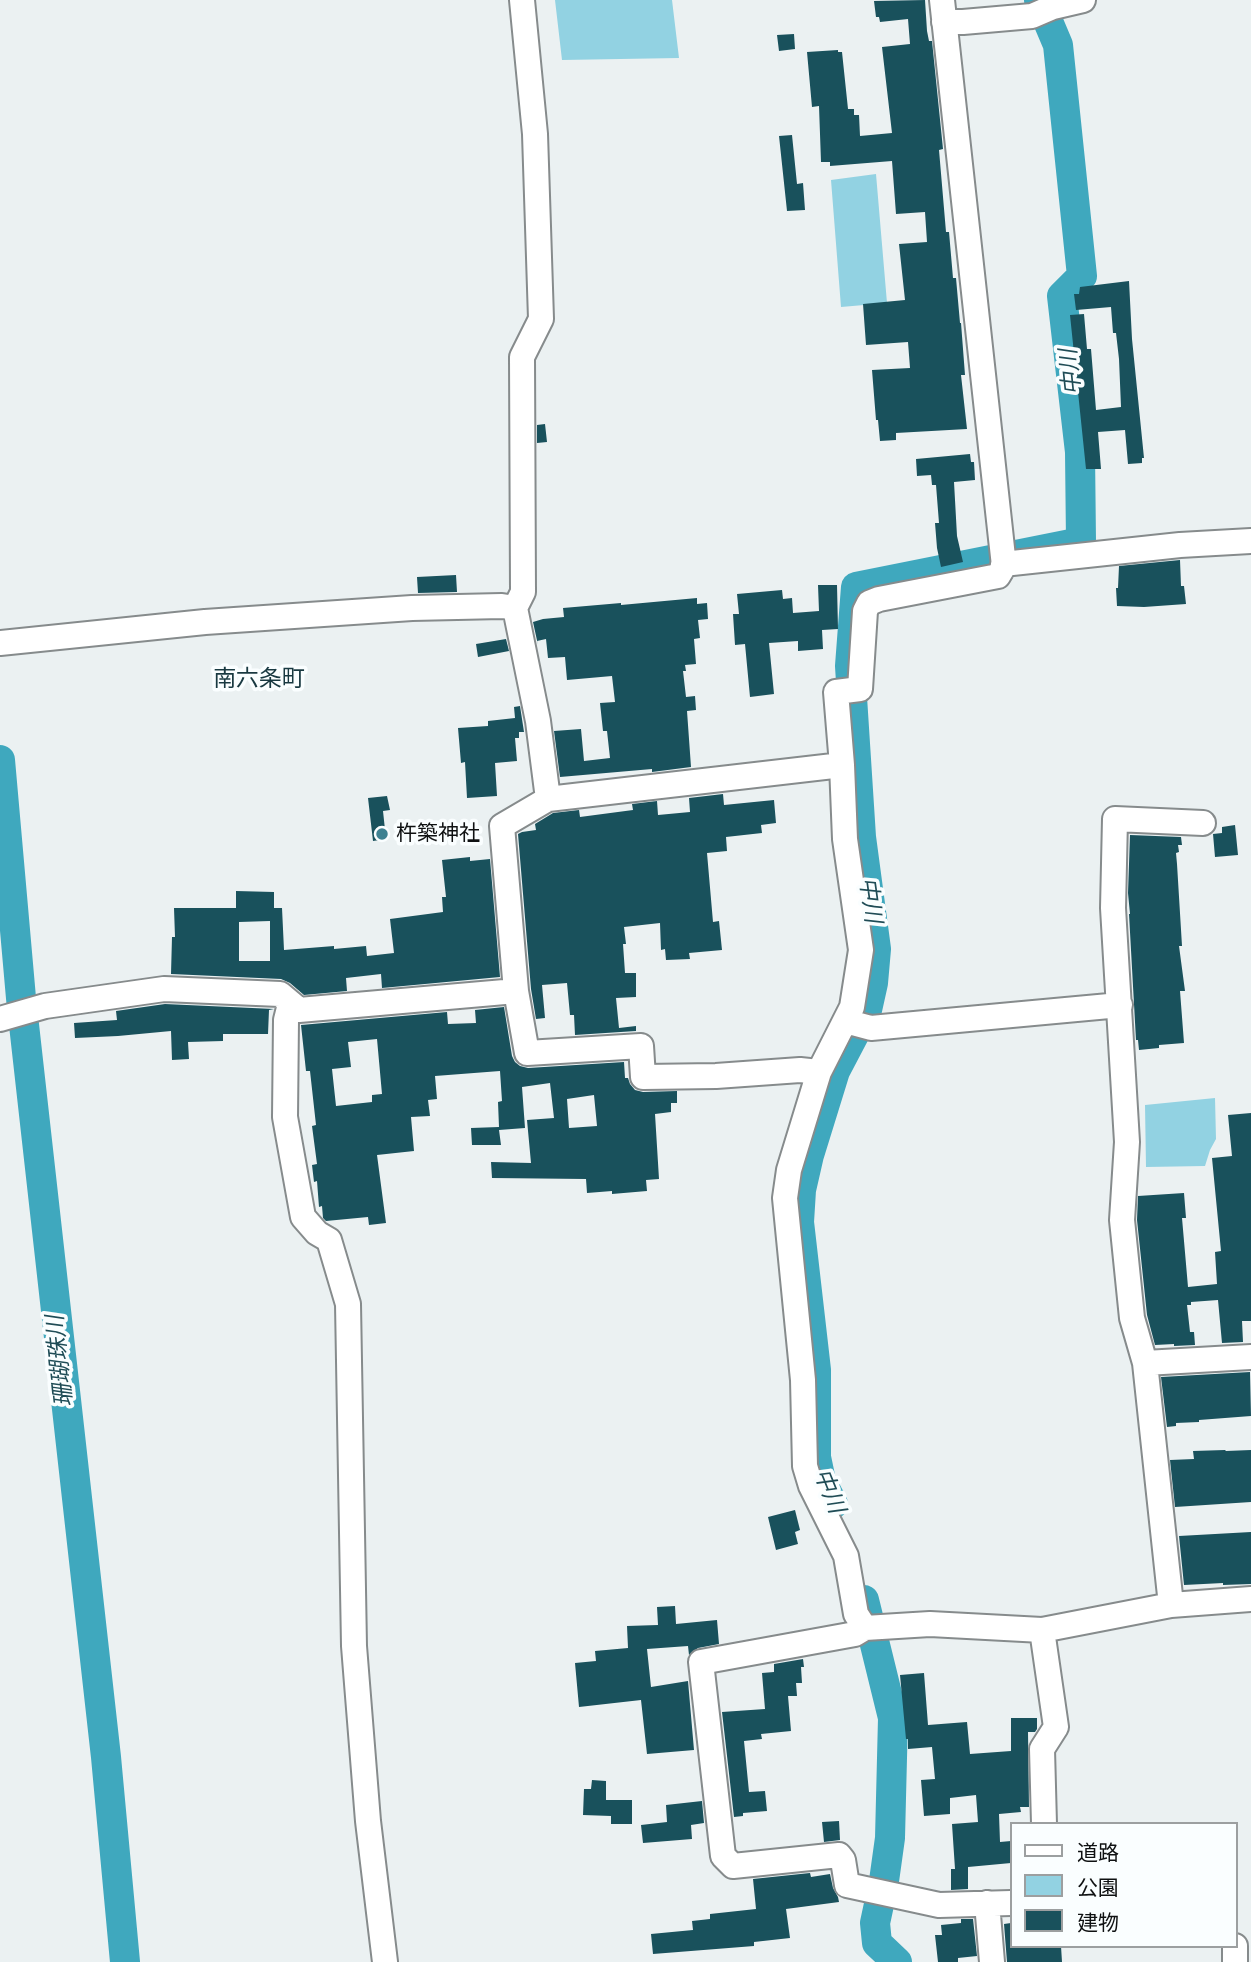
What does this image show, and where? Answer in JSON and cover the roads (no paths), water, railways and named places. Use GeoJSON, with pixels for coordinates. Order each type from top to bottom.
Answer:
{"type":"FeatureCollection","features":[{"type":"Feature","properties":{"kind":"street"},"geometry":{"type":"LineString","coordinates":[[522,0],[531,71],[535,134],[541,319],[522,357],[523,592],[516,608],[538,721],[548,799]]}},
{"type":"Feature","properties":{"kind":"street"},"geometry":{"type":"LineString","coordinates":[[943,11],[963,22],[1032,16],[1083,0]]}},
{"type":"Feature","properties":{"kind":"street"},"geometry":{"type":"LineString","coordinates":[[865,1628],[856,1614],[846,1556],[811,1486],[805,1466],[803,1380],[785,1198],[789,1170],[819,1072],[852,1007],[861,950],[845,839],[836,692],[860,689],[863,622],[869,603],[879,598],[998,576],[1004,566],[943,11]]}},
{"type":"Feature","properties":{"kind":"street"},"geometry":{"type":"LineString","coordinates":[[1003,564],[1180,545],[1251,541]]}},
{"type":"Feature","properties":{"kind":"street"},"geometry":{"type":"LineString","coordinates":[[0,643],[205,622],[412,608],[516,608]]}},
{"type":"Feature","properties":{"kind":"street"},"geometry":{"type":"LineString","coordinates":[[819,1072],[800,1070],[716,1076],[643,1077],[641,1046],[527,1054],[516,990],[502,826],[548,799],[842,765]]}},
{"type":"Feature","properties":{"kind":"street"},"geometry":{"type":"LineString","coordinates":[[1171,1605],[1145,1363],[1132,1318],[1122,1220],[1127,1142],[1113,908],[1115,818],[1203,823]]}},
{"type":"Feature","properties":{"kind":"street"},"geometry":{"type":"LineString","coordinates":[[0,1019],[46,1006],[164,989],[280,994],[299,1010],[516,990]]}},
{"type":"Feature","properties":{"kind":"street"},"geometry":{"type":"LineString","coordinates":[[290,1004],[286,1020],[285,1117],[303,1217],[317,1233],[329,1240],[348,1304],[354,1646],[368,1821],[385,1962]]}},
{"type":"Feature","properties":{"kind":"street"},"geometry":{"type":"LineString","coordinates":[[845,1021],[871,1028],[1120,1005]]}},
{"type":"Feature","properties":{"kind":"street"},"geometry":{"type":"LineString","coordinates":[[1145,1363],[1251,1357]]}},
{"type":"Feature","properties":{"kind":"street"},"geometry":{"type":"LineString","coordinates":[[992,1962],[999,1903],[939,1905],[847,1885],[843,1860],[839,1855],[733,1866],[723,1856],[701,1662],[855,1634],[865,1628],[930,1624],[1042,1630],[1171,1605],[1251,1599]]}},
{"type":"Feature","properties":{"kind":"street"},"geometry":{"type":"LineString","coordinates":[[1042,1630],[1056,1727],[1042,1749],[1044,1822]]}},
{"type":"Feature","properties":{"kind":"waterway","name":"中川"},"geometry":{"type":"LineString","coordinates":[[833,1504],[821,1481],[816,1457],[816,1370],[799,1222],[801,1190],[809,1155],[835,1071],[867,1010],[873,983],[876,949],[861,837],[850,666],[856,587],[1081,542],[1080,452],[1062,296],[1082,276],[1058,45],[1039,0]]}},
{"type":"Feature","properties":{"kind":"waterway","name":"珊瑚珠川"},"geometry":{"type":"LineString","coordinates":[[0,760],[21,998],[106,1757],[125,1962]]}},
{"type":"Feature","properties":{"kind":"waterway","name":"中川"},"geometry":{"type":"LineString","coordinates":[[864,1600],[893,1718],[890,1838],[875,1923],[877,1943],[897,1962]]}},
{"type":"Feature","properties":{"kind":"place","name":"杵築神社"},"geometry":{"type":"Point","coordinates":[382,834]}},
{"type":"Feature","properties":{"kind":"district","name":"南六条町"},"geometry":{"type":"Point","coordinates":[259,679]}}]}
